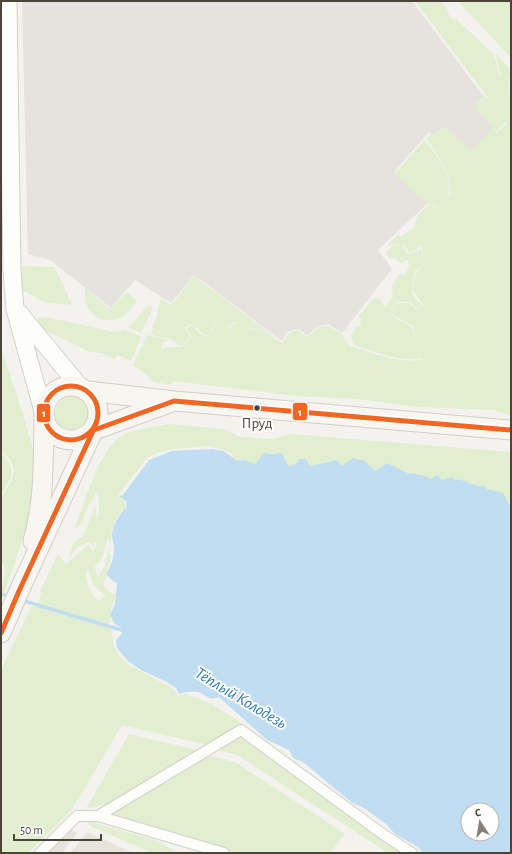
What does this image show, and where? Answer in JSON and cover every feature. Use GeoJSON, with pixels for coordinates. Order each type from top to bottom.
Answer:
{"type":"FeatureCollection","features":[{"type":"Feature","properties":{"kind":"main road"},"geometry":{"type":"LineString","coordinates":[[19,590],[37,528],[40,509],[45,406],[49,397],[64,387],[72,386],[84,389],[174,401],[511,430]]}},
{"type":"Feature","properties":{"kind":"main road"},"geometry":{"type":"LineString","coordinates":[[1,633],[19,590],[98,422],[98,405],[94,398],[84,389]]}},
{"type":"Feature","properties":{"kind":"main road"},"geometry":{"type":"LineString","coordinates":[[44,415],[46,425],[51,433],[68,441],[78,440],[87,436],[93,430],[174,401]]}},
{"type":"Feature","properties":{"kind":"street"},"geometry":{"type":"LineString","coordinates":[[8,1],[12,271],[15,309],[44,415]]}},
{"type":"Feature","properties":{"kind":"street"},"geometry":{"type":"LineString","coordinates":[[15,309],[84,389]]}},
{"type":"Feature","properties":{"kind":"street"},"geometry":{"type":"LineString","coordinates":[[98,816],[241,730],[359,817],[412,853]]}},
{"type":"Feature","properties":{"kind":"street"},"geometry":{"type":"LineString","coordinates":[[40,853],[77,816],[98,816],[224,853]]}},
{"type":"Feature","properties":{"kind":"shaded area"},"geometry":{"type":"Polygon","coordinates":[[[22,1],[412,1],[502,121],[464,158],[429,132],[394,172],[428,203],[378,250],[392,269],[342,333],[328,324],[318,326],[307,335],[299,329],[288,331],[282,341],[194,275],[171,303],[135,280],[111,308],[50,260],[28,254],[22,1]]]}},
{"type":"Feature","properties":{"kind":"shaded area"},"geometry":{"type":"Polygon","coordinates":[[[67,826],[77,833],[62,853],[40,853],[67,826]]]}},
{"type":"Feature","properties":{"kind":"shaded area"},"geometry":{"type":"Polygon","coordinates":[[[87,832],[133,853],[71,853],[87,832]]]}},
{"type":"Feature","properties":{"kind":"green space"},"geometry":{"type":"Polygon","coordinates":[[[415,1],[440,1],[446,7],[450,18],[457,20],[494,54],[499,74],[508,79],[510,88],[507,96],[511,89],[511,415],[492,410],[418,407],[357,399],[296,396],[174,381],[169,385],[152,381],[147,375],[133,365],[147,335],[169,340],[161,345],[162,350],[167,347],[181,347],[190,340],[191,336],[186,328],[194,325],[190,324],[185,328],[190,337],[181,346],[170,339],[151,335],[161,299],[171,305],[194,276],[279,340],[258,327],[251,330],[239,322],[251,331],[258,328],[282,343],[290,332],[298,330],[307,337],[319,327],[328,326],[342,334],[348,344],[353,347],[395,359],[412,361],[421,360],[419,350],[420,359],[403,359],[354,345],[351,336],[356,326],[360,326],[361,318],[358,317],[374,298],[380,299],[385,306],[393,296],[391,288],[398,274],[405,275],[409,266],[408,260],[400,263],[395,258],[390,259],[385,254],[393,245],[404,247],[408,255],[421,249],[424,262],[422,246],[409,253],[405,246],[393,244],[389,246],[388,244],[399,234],[401,237],[403,234],[411,230],[420,214],[429,205],[436,207],[437,209],[436,206],[429,204],[428,205],[394,174],[425,139],[446,172],[449,197],[450,189],[449,181],[447,174],[444,166],[426,138],[444,126],[471,150],[492,128],[496,133],[505,125],[507,120],[496,132],[477,110],[476,102],[485,96],[489,99],[415,1]],[[424,264],[415,272],[421,265],[414,273],[412,293],[416,300],[422,305],[415,308],[411,302],[396,302],[392,316],[412,327],[417,342],[413,326],[393,315],[396,303],[410,303],[415,309],[424,305],[415,294],[414,288],[415,274],[424,264]],[[217,320],[215,326],[212,328],[210,335],[204,335],[194,325],[197,331],[204,336],[211,335],[213,328],[216,326],[217,320]],[[225,322],[230,329],[234,323],[239,322],[233,322],[230,327],[225,322]]]}},
{"type":"Feature","properties":{"kind":"green space"},"geometry":{"type":"Polygon","coordinates":[[[458,1],[511,1],[511,58],[458,1]]]}},
{"type":"Feature","properties":{"kind":"green space"},"geometry":{"type":"Polygon","coordinates":[[[496,54],[511,70],[511,89],[509,79],[500,74],[496,54]]]}},
{"type":"Feature","properties":{"kind":"green space"},"geometry":{"type":"Polygon","coordinates":[[[22,266],[54,267],[72,305],[44,302],[23,290],[22,266]]]}},
{"type":"Feature","properties":{"kind":"green space"},"geometry":{"type":"Polygon","coordinates":[[[85,288],[110,309],[127,292],[137,301],[124,316],[116,319],[105,320],[99,318],[90,311],[85,300],[85,288]]]}},
{"type":"Feature","properties":{"kind":"green space"},"geometry":{"type":"Polygon","coordinates":[[[149,306],[153,307],[141,333],[128,327],[143,311],[149,306]]]}},
{"type":"Feature","properties":{"kind":"green space"},"geometry":{"type":"Polygon","coordinates":[[[46,317],[115,332],[125,330],[141,337],[131,361],[117,355],[115,359],[102,353],[90,352],[38,327],[35,322],[36,319],[46,317]]]}},
{"type":"Feature","properties":{"kind":"green space"},"geometry":{"type":"Polygon","coordinates":[[[1,349],[33,449],[36,470],[33,509],[4,594],[1,593],[5,571],[1,557],[1,494],[3,495],[10,482],[13,466],[7,456],[1,451],[1,349]]]}},
{"type":"Feature","properties":{"kind":"green space"},"geometry":{"type":"Polygon","coordinates":[[[69,397],[75,397],[84,402],[88,408],[88,420],[84,426],[75,431],[69,431],[60,426],[55,417],[55,411],[60,402],[69,397]]]}},
{"type":"Feature","properties":{"kind":"green space"},"geometry":{"type":"Polygon","coordinates":[[[168,424],[224,429],[239,437],[272,439],[292,434],[511,452],[511,505],[510,506],[503,494],[487,489],[483,485],[479,486],[458,479],[455,482],[428,478],[387,463],[375,471],[365,461],[342,466],[328,462],[310,466],[300,459],[294,465],[288,466],[277,454],[264,453],[255,464],[244,460],[237,461],[232,453],[210,446],[173,449],[147,458],[118,495],[126,503],[125,508],[118,515],[114,524],[111,535],[111,544],[107,538],[102,558],[95,566],[97,577],[104,568],[108,550],[111,555],[103,585],[112,594],[116,594],[111,610],[112,618],[109,622],[113,645],[119,656],[129,665],[175,690],[177,696],[186,694],[212,704],[243,724],[208,745],[122,725],[71,811],[28,853],[1,853],[1,670],[31,607],[38,606],[42,587],[58,554],[66,564],[88,545],[93,551],[97,545],[94,541],[93,546],[89,542],[77,548],[69,558],[73,543],[83,536],[96,505],[97,519],[99,512],[98,493],[96,493],[86,511],[81,525],[74,530],[93,478],[107,452],[115,442],[127,433],[168,424]],[[88,569],[86,573],[89,588],[99,601],[105,595],[93,585],[88,569]]]}},
{"type":"Feature","properties":{"kind":"green space"},"geometry":{"type":"Polygon","coordinates":[[[1,453],[6,458],[11,468],[11,477],[3,492],[1,491],[1,453]]]}},
{"type":"Feature","properties":{"kind":"green space"},"geometry":{"type":"Polygon","coordinates":[[[241,733],[405,853],[388,853],[237,755],[214,749],[241,733]]]}},
{"type":"Feature","properties":{"kind":"green space"},"geometry":{"type":"Polygon","coordinates":[[[129,734],[200,751],[112,803],[86,809],[129,734]]]}},
{"type":"Feature","properties":{"kind":"green space"},"geometry":{"type":"Polygon","coordinates":[[[209,755],[237,763],[345,834],[330,853],[239,853],[107,815],[209,755]]]}},
{"type":"Feature","properties":{"kind":"green space"},"geometry":{"type":"Polygon","coordinates":[[[85,820],[158,841],[178,853],[152,853],[90,826],[85,820]]]}},
{"type":"Feature","properties":{"kind":"water"},"geometry":{"type":"Polygon","coordinates":[[[212,449],[224,451],[237,461],[244,460],[255,464],[264,453],[282,453],[288,466],[294,465],[300,459],[306,459],[310,466],[337,460],[342,466],[353,458],[365,461],[375,471],[387,463],[408,473],[422,475],[431,479],[437,475],[442,480],[453,477],[455,481],[458,479],[479,486],[483,485],[487,489],[503,493],[510,506],[511,505],[511,853],[423,853],[418,847],[395,834],[386,824],[364,808],[351,802],[303,762],[293,758],[289,750],[267,740],[219,697],[209,698],[196,692],[179,694],[176,688],[167,682],[141,670],[128,661],[117,648],[116,640],[125,630],[115,624],[110,615],[115,604],[117,583],[106,574],[111,565],[113,555],[113,528],[119,516],[126,508],[127,502],[119,496],[123,495],[149,460],[172,451],[212,449]]]}},
{"type":"Feature","properties":{"kind":"waterway","name":"Тёплый Колодезь"},"geometry":{"type":"LineString","coordinates":[[1,594],[10,597]]}},
{"type":"Feature","properties":{"kind":"waterway","name":"Тёплый Колодезь"},"geometry":{"type":"LineString","coordinates":[[21,600],[128,632]]}},
{"type":"Feature","properties":{"kind":"transit line","name":"1"},"geometry":{"type":"LineString","coordinates":[[66,386],[76,386],[86,390],[94,398],[98,408],[98,413],[98,418],[94,428],[86,436],[76,440],[66,440],[56,436],[48,428],[44,418],[44,408],[48,398],[56,390],[66,386]]}},
{"type":"Feature","properties":{"kind":"transit line","name":"1"},"geometry":{"type":"LineString","coordinates":[[94,430],[174,401],[511,430]]}},
{"type":"Feature","properties":{"kind":"transit line","name":"1"},"geometry":{"type":"LineString","coordinates":[[1,633],[93,431]]}},
{"type":"Feature","properties":{"kind":"place","name":"Пруд"},"geometry":{"type":"Point","coordinates":[257,408]}}]}
